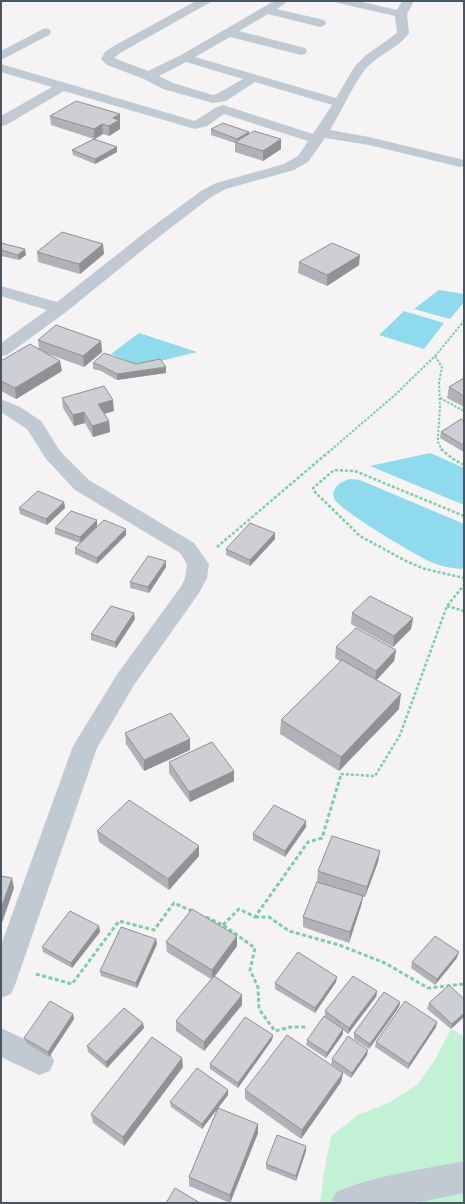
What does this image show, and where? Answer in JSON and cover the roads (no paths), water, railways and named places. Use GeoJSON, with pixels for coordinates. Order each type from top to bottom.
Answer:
{"type":"FeatureCollection","features":[{"type":"Feature","properties":{"kind":"street"},"geometry":{"type":"LineString","coordinates":[[205,1],[116,50],[109,55],[107,59],[111,62],[150,76],[168,86],[213,98],[221,98],[253,78]]}},
{"type":"Feature","properties":{"kind":"street"},"geometry":{"type":"LineString","coordinates":[[150,76],[185,58],[282,1]]}},
{"type":"Feature","properties":{"kind":"street"},"geometry":{"type":"LineString","coordinates":[[342,1],[401,14]]}},
{"type":"Feature","properties":{"kind":"street"},"geometry":{"type":"LineString","coordinates":[[1,351],[35,328],[68,300],[206,194],[227,184],[289,167],[303,159],[319,136],[359,69],[369,58],[400,37],[403,33],[400,19],[401,10],[408,1]]}},
{"type":"Feature","properties":{"kind":"street"},"geometry":{"type":"LineString","coordinates":[[267,10],[320,22]]}},
{"type":"Feature","properties":{"kind":"street"},"geometry":{"type":"LineString","coordinates":[[1,56],[45,32]]}},
{"type":"Feature","properties":{"kind":"street"},"geometry":{"type":"LineString","coordinates":[[227,32],[301,51]]}},
{"type":"Feature","properties":{"kind":"street"},"geometry":{"type":"LineString","coordinates":[[185,58],[339,103]]}},
{"type":"Feature","properties":{"kind":"street"},"geometry":{"type":"LineString","coordinates":[[1,68],[195,125],[200,125],[216,112],[223,109],[319,136],[369,141],[463,164]]}},
{"type":"Feature","properties":{"kind":"street"},"geometry":{"type":"LineString","coordinates":[[1,122],[63,86]]}},
{"type":"Feature","properties":{"kind":"street"},"geometry":{"type":"LineString","coordinates":[[1,291],[60,308]]}},
{"type":"Feature","properties":{"kind":"street"},"geometry":{"type":"LineString","coordinates":[[1,405],[34,425],[53,455],[82,485],[187,548],[198,564],[196,578],[190,588],[126,679],[85,746],[4,976]]}},
{"type":"Feature","properties":{"kind":"street"},"geometry":{"type":"LineString","coordinates":[[1,1042],[39,1061]]}},
{"type":"Feature","properties":{"kind":"street"},"geometry":{"type":"LineString","coordinates":[[347,1203],[375,1195],[464,1177]]}},
{"type":"Feature","properties":{"kind":"water"},"geometry":{"type":"Polygon","coordinates":[[[439,290],[464,294],[464,302],[450,319],[414,309],[439,290]]]}},
{"type":"Feature","properties":{"kind":"water"},"geometry":{"type":"Polygon","coordinates":[[[404,311],[444,323],[424,349],[379,335],[404,311]]]}},
{"type":"Feature","properties":{"kind":"water"},"geometry":{"type":"Polygon","coordinates":[[[139,333],[197,352],[141,366],[111,354],[139,333]]]}},
{"type":"Feature","properties":{"kind":"water"},"geometry":{"type":"Polygon","coordinates":[[[430,453],[464,468],[464,505],[370,466],[430,453]]]}},
{"type":"Feature","properties":{"kind":"water"},"geometry":{"type":"Polygon","coordinates":[[[350,479],[360,480],[464,524],[464,567],[461,569],[453,568],[431,562],[380,533],[351,514],[335,500],[334,496],[337,486],[350,479]]]}}]}
